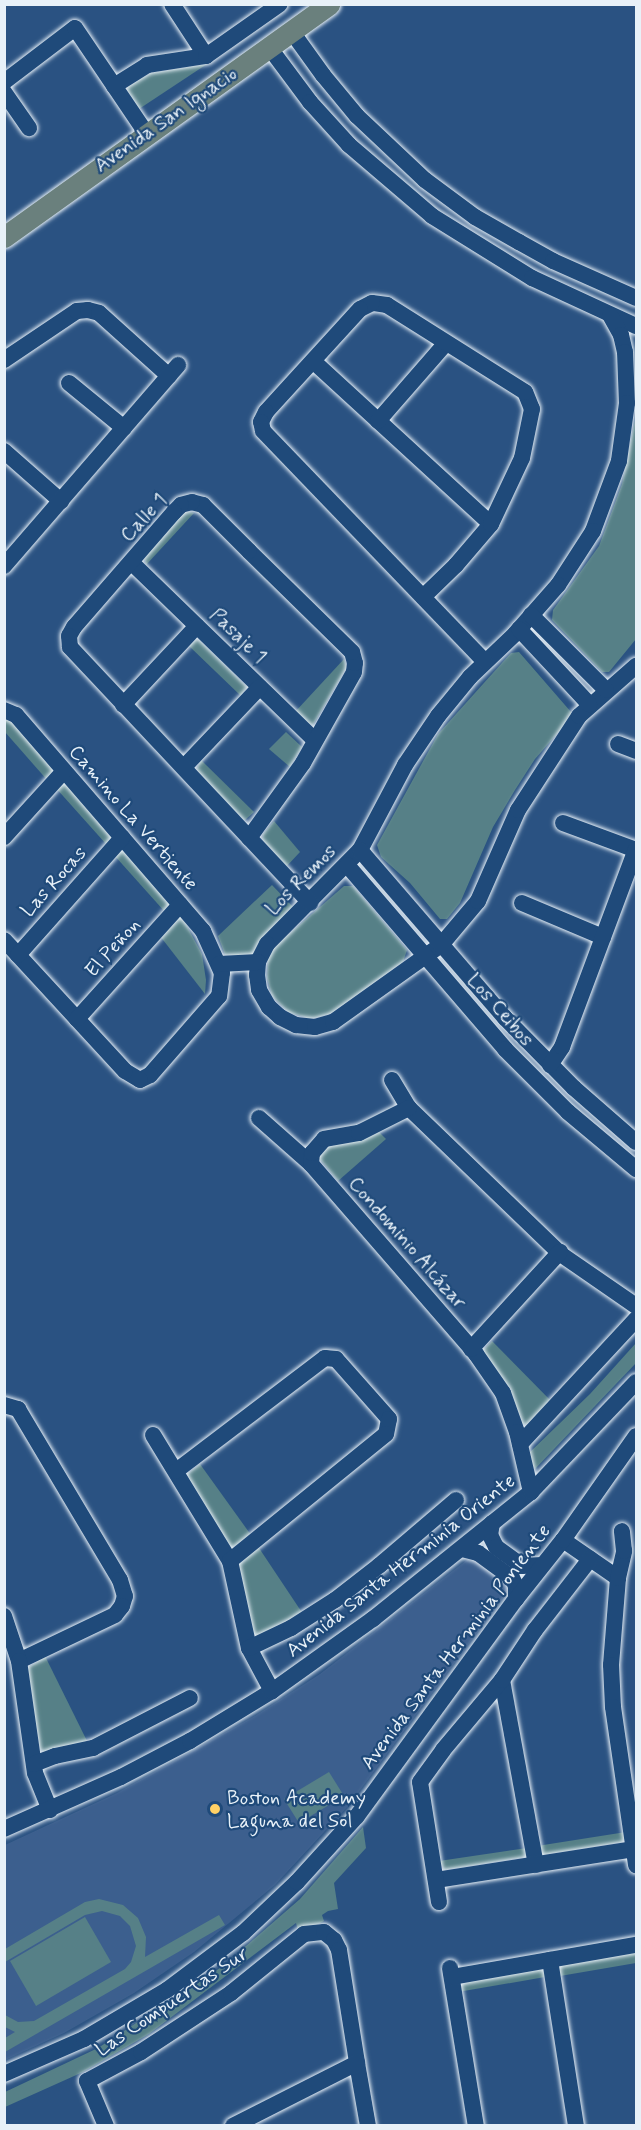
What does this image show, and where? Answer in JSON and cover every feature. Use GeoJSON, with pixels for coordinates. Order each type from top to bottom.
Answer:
{"type":"FeatureCollection","features":[{"type":"Feature","properties":{"kind":"main road","name":"Avenida San Ignacio"},"geometry":{"type":"LineString","coordinates":[[4,237],[329,4]]}},
{"type":"Feature","properties":{"kind":"street"},"geometry":{"type":"LineString","coordinates":[[172,4],[206,56]]}},
{"type":"Feature","properties":{"kind":"street"},"geometry":{"type":"LineString","coordinates":[[114,86],[147,65],[206,56],[280,4]]}},
{"type":"Feature","properties":{"kind":"street"},"geometry":{"type":"LineString","coordinates":[[4,82],[75,28],[146,133]]}},
{"type":"Feature","properties":{"kind":"street"},"geometry":{"type":"LineString","coordinates":[[292,32],[339,96],[401,160],[449,199],[485,223],[553,261],[636,298]]}},
{"type":"Feature","properties":{"kind":"street"},"geometry":{"type":"LineString","coordinates":[[269,47],[318,110],[384,177],[432,216],[473,244],[541,283],[636,326]]}},
{"type":"Feature","properties":{"kind":"street"},"geometry":{"type":"LineString","coordinates":[[4,92],[29,128]]}},
{"type":"Feature","properties":{"kind":"street"},"geometry":{"type":"LineString","coordinates":[[384,177],[394,171],[401,160]]}},
{"type":"Feature","properties":{"kind":"street"},"geometry":{"type":"LineString","coordinates":[[473,244],[476,232],[485,223]]}},
{"type":"Feature","properties":{"kind":"street"},"geometry":{"type":"LineString","coordinates":[[423,597],[456,565],[491,524],[522,458],[532,417],[530,401],[525,392],[387,305],[372,303],[360,309],[266,412],[261,422],[262,431],[485,662]]}},
{"type":"Feature","properties":{"kind":"street"},"geometry":{"type":"LineString","coordinates":[[4,360],[77,311],[88,310],[99,313],[174,371],[4,566]]}},
{"type":"Feature","properties":{"kind":"street","name":"Los Remos"},"geometry":{"type":"LineString","coordinates":[[258,968],[267,944],[360,850],[394,784],[423,736],[453,696],[519,629],[558,585],[582,552],[604,508],[619,461],[626,418],[627,374],[623,344],[610,315]]}},
{"type":"Feature","properties":{"kind":"street"},"geometry":{"type":"LineString","coordinates":[[378,421],[446,343]]}},
{"type":"Feature","properties":{"kind":"street"},"geometry":{"type":"LineString","coordinates":[[313,361],[491,524]]}},
{"type":"Feature","properties":{"kind":"street"},"geometry":{"type":"LineString","coordinates":[[69,383],[124,428]]}},
{"type":"Feature","properties":{"kind":"street"},"geometry":{"type":"LineString","coordinates":[[4,451],[61,501]]}},
{"type":"Feature","properties":{"kind":"street","name":"Calle 1"},"geometry":{"type":"LineString","coordinates":[[249,838],[303,763],[354,672],[355,663],[352,652],[202,505],[192,502],[181,505],[74,627],[69,641],[72,652],[184,767],[249,838],[310,903]]}},
{"type":"Feature","properties":{"kind":"street","name":"Pasaje 1"},"geometry":{"type":"LineString","coordinates":[[131,562],[315,740]]}},
{"type":"Feature","properties":{"kind":"street"},"geometry":{"type":"LineString","coordinates":[[531,615],[606,690]]}},
{"type":"Feature","properties":{"kind":"street"},"geometry":{"type":"LineString","coordinates":[[123,705],[197,626]]}},
{"type":"Feature","properties":{"kind":"street"},"geometry":{"type":"LineString","coordinates":[[519,629],[589,704]]}},
{"type":"Feature","properties":{"kind":"street"},"geometry":{"type":"LineString","coordinates":[[4,940],[125,1071],[140,1080],[150,1075],[219,996],[221,968],[258,968],[259,990],[274,1012],[296,1024],[315,1027],[341,1018],[427,957],[441,945],[478,901],[518,810],[589,704],[636,666]]}},
{"type":"Feature","properties":{"kind":"street"},"geometry":{"type":"LineString","coordinates":[[184,767],[260,687]]}},
{"type":"Feature","properties":{"kind":"street","name":"Camino La Vertiente"},"geometry":{"type":"LineString","coordinates":[[4,710],[16,715],[203,931],[221,968]]}},
{"type":"Feature","properties":{"kind":"street"},"geometry":{"type":"LineString","coordinates":[[618,744],[636,751]]}},
{"type":"Feature","properties":{"kind":"street"},"geometry":{"type":"LineString","coordinates":[[4,837],[64,771]]}},
{"type":"Feature","properties":{"kind":"street"},"geometry":{"type":"LineString","coordinates":[[550,1065],[562,1047],[636,849],[563,823]]}},
{"type":"Feature","properties":{"kind":"street","name":"Las Rocas"},"geometry":{"type":"LineString","coordinates":[[18,955],[122,838]]}},
{"type":"Feature","properties":{"kind":"street","name":"Los Ceibos"},"geometry":{"type":"LineString","coordinates":[[360,850],[441,945],[550,1065],[636,1142]]}},
{"type":"Feature","properties":{"kind":"street","name":"Los Ceibos"},"geometry":{"type":"LineString","coordinates":[[347,865],[505,1049],[591,1131],[636,1169]]}},
{"type":"Feature","properties":{"kind":"street"},"geometry":{"type":"LineString","coordinates":[[522,903],[603,937]]}},
{"type":"Feature","properties":{"kind":"street","name":"El Peñon"},"geometry":{"type":"LineString","coordinates":[[78,1019],[180,905]]}},
{"type":"Feature","properties":{"kind":"street"},"geometry":{"type":"LineString","coordinates":[[392,1080],[409,1108],[560,1252],[636,1306]]}},
{"type":"Feature","properties":{"kind":"street"},"geometry":{"type":"LineString","coordinates":[[311,1164],[312,1153],[324,1139],[359,1133],[409,1108]]}},
{"type":"Feature","properties":{"kind":"street"},"geometry":{"type":"LineString","coordinates":[[591,1131],[605,1116]]}},
{"type":"Feature","properties":{"kind":"street","name":"Condominio Alcázar"},"geometry":{"type":"LineString","coordinates":[[259,1118],[311,1164],[471,1349],[503,1393],[520,1444],[531,1492]]}},
{"type":"Feature","properties":{"kind":"street"},"geometry":{"type":"LineString","coordinates":[[471,1349],[560,1252]]}},
{"type":"Feature","properties":{"kind":"street"},"geometry":{"type":"LineString","coordinates":[[520,1444],[636,1319]]}},
{"type":"Feature","properties":{"kind":"street"},"geometry":{"type":"LineString","coordinates":[[176,1471],[325,1358],[336,1359],[388,1419],[386,1434],[230,1561]]}},
{"type":"Feature","properties":{"kind":"street","name":"Avenida Santa Herminia Oriente"},"geometry":{"type":"LineString","coordinates":[[4,1829],[50,1810],[190,1741],[272,1691],[373,1619],[531,1492],[634,1390]]}},
{"type":"Feature","properties":{"kind":"street"},"geometry":{"type":"LineString","coordinates":[[4,1405],[18,1409],[120,1580],[125,1596],[122,1606],[115,1615],[18,1661]]}},
{"type":"Feature","properties":{"kind":"street"},"geometry":{"type":"LineString","coordinates":[[153,1435],[230,1561],[249,1648],[272,1691]]}},
{"type":"Feature","properties":{"kind":"street","name":"Avenida Santa Herminia Poniente"},"geometry":{"type":"LineString","coordinates":[[4,2074],[84,2039],[150,2001],[213,1957],[271,1908],[357,1816],[516,1599],[563,1540],[636,1436]]}},
{"type":"Feature","properties":{"kind":"street"},"geometry":{"type":"LineString","coordinates":[[249,1648],[291,1628],[335,1600],[456,1500]]}},
{"type":"Feature","properties":{"kind":"street"},"geometry":{"type":"LineString","coordinates":[[492,1523],[490,1538],[496,1547],[522,1566],[542,1565]]}},
{"type":"Feature","properties":{"kind":"street"},"geometry":{"type":"LineString","coordinates":[[436,1880],[536,1865],[634,1857],[613,1707],[612,1665],[618,1578],[624,1551],[622,1531]]}},
{"type":"Feature","properties":{"kind":"street"},"geometry":{"type":"LineString","coordinates":[[563,1540],[618,1578]]}},
{"type":"Feature","properties":{"kind":"street"},"geometry":{"type":"LineString","coordinates":[[462,1549],[478,1553],[509,1576],[516,1586],[516,1599]]}},
{"type":"Feature","properties":{"kind":"street"},"geometry":{"type":"LineString","coordinates":[[440,1902],[420,1782],[443,1750],[502,1680],[535,1630],[590,1559]]}},
{"type":"Feature","properties":{"kind":"street"},"geometry":{"type":"LineString","coordinates":[[4,1616],[18,1661],[34,1764],[50,1810]]}},
{"type":"Feature","properties":{"kind":"street"},"geometry":{"type":"LineString","coordinates":[[502,1680],[536,1865]]}},
{"type":"Feature","properties":{"kind":"street"},"geometry":{"type":"LineString","coordinates":[[34,1764],[93,1748],[190,1698]]}},
{"type":"Feature","properties":{"kind":"street","name":"Las Compuertas Sur"},"geometry":{"type":"LineString","coordinates":[[106,2126],[87,2081],[141,2052],[231,1993],[298,1938],[310,1931],[324,1932],[337,1945],[368,2126]]}},
{"type":"Feature","properties":{"kind":"street"},"geometry":{"type":"LineString","coordinates":[[476,2126],[451,1973],[550,1960],[636,1945]]}},
{"type":"Feature","properties":{"kind":"street"},"geometry":{"type":"LineString","coordinates":[[550,1960],[576,2126]]}},
{"type":"Feature","properties":{"kind":"street"},"geometry":{"type":"LineString","coordinates":[[233,2126],[357,2063]]}},
{"type":"Feature","properties":{"kind":"shaded area","name":"Boston Academy Laguna del Sol"},"geometry":{"type":"Polygon","coordinates":[[[467,1560],[475,1561],[505,1583],[508,1589],[349,1805],[275,1885],[194,1952],[134,1993],[64,2033],[5,2060],[5,1845],[117,1793],[255,1716],[320,1674],[467,1560]]]}},
{"type":"Feature","properties":{"kind":"green space"},"geometry":{"type":"Polygon","coordinates":[[[207,64],[139,109],[127,90],[128,86],[151,73],[207,64]]]}},
{"type":"Feature","properties":{"kind":"green space"},"geometry":{"type":"Polygon","coordinates":[[[636,415],[636,639],[609,672],[602,672],[552,620],[553,610],[599,546],[622,484],[636,415]]]}},
{"type":"Feature","properties":{"kind":"green space"},"geometry":{"type":"Polygon","coordinates":[[[185,511],[194,513],[146,565],[144,557],[185,511]]]}},
{"type":"Feature","properties":{"kind":"green space"},"geometry":{"type":"Polygon","coordinates":[[[194,639],[199,640],[247,687],[241,696],[188,645],[194,639]]]}},
{"type":"Feature","properties":{"kind":"green space"},"geometry":{"type":"Polygon","coordinates":[[[519,652],[571,712],[571,718],[535,759],[515,790],[493,827],[460,903],[447,919],[440,919],[410,883],[381,857],[377,845],[438,734],[511,653],[519,652]]]}},
{"type":"Feature","properties":{"kind":"green space"},"geometry":{"type":"Polygon","coordinates":[[[344,659],[347,667],[313,725],[306,724],[295,712],[344,659]]]}},
{"type":"Feature","properties":{"kind":"green space"},"geometry":{"type":"Polygon","coordinates":[[[4,716],[9,717],[54,770],[48,781],[5,732],[4,716]]]}},
{"type":"Feature","properties":{"kind":"green space"},"geometry":{"type":"Polygon","coordinates":[[[286,732],[302,747],[290,767],[269,749],[286,732]]]}},
{"type":"Feature","properties":{"kind":"green space"},"geometry":{"type":"Polygon","coordinates":[[[201,760],[254,812],[245,820],[241,819],[196,770],[201,760]]]}},
{"type":"Feature","properties":{"kind":"green space"},"geometry":{"type":"Polygon","coordinates":[[[67,780],[112,839],[106,844],[55,787],[67,780]]]}},
{"type":"Feature","properties":{"kind":"green space"},"geometry":{"type":"Polygon","coordinates":[[[274,821],[300,852],[285,868],[262,839],[263,834],[274,821]]]}},
{"type":"Feature","properties":{"kind":"green space"},"geometry":{"type":"Polygon","coordinates":[[[120,848],[171,902],[165,912],[114,855],[120,848]]]}},
{"type":"Feature","properties":{"kind":"green space"},"geometry":{"type":"Polygon","coordinates":[[[272,885],[294,908],[252,957],[225,955],[218,936],[272,885]]]}},
{"type":"Feature","properties":{"kind":"green space"},"geometry":{"type":"Polygon","coordinates":[[[344,886],[353,886],[407,950],[403,962],[333,1013],[311,1019],[288,1012],[272,996],[267,978],[268,956],[274,947],[344,886]]]}},
{"type":"Feature","properties":{"kind":"green space"},"geometry":{"type":"Polygon","coordinates":[[[181,915],[202,954],[206,980],[205,994],[160,936],[181,915]]]}},
{"type":"Feature","properties":{"kind":"green space"},"geometry":{"type":"Polygon","coordinates":[[[379,1132],[386,1139],[338,1181],[319,1158],[323,1147],[379,1132]]]}},
{"type":"Feature","properties":{"kind":"green space"},"geometry":{"type":"Polygon","coordinates":[[[492,1341],[553,1403],[530,1425],[519,1424],[483,1350],[492,1341]]]}},
{"type":"Feature","properties":{"kind":"green space"},"geometry":{"type":"Polygon","coordinates":[[[636,1343],[636,1363],[535,1469],[528,1460],[528,1454],[590,1394],[636,1343]]]}},
{"type":"Feature","properties":{"kind":"green space"},"geometry":{"type":"Polygon","coordinates":[[[200,1464],[251,1535],[232,1548],[224,1546],[187,1481],[187,1474],[200,1464]]]}},
{"type":"Feature","properties":{"kind":"green space"},"geometry":{"type":"Polygon","coordinates":[[[257,1545],[303,1614],[256,1638],[249,1632],[235,1562],[257,1545]]]}},
{"type":"Feature","properties":{"kind":"green space"},"geometry":{"type":"Polygon","coordinates":[[[45,1656],[89,1745],[44,1752],[40,1749],[26,1669],[45,1656]]]}},
{"type":"Feature","properties":{"kind":"green space"},"geometry":{"type":"Polygon","coordinates":[[[329,1772],[344,1796],[299,1823],[284,1799],[329,1772]]]}},
{"type":"Feature","properties":{"kind":"green space"},"geometry":{"type":"Polygon","coordinates":[[[363,1827],[366,1848],[334,1883],[338,1909],[322,1915],[324,1921],[299,1934],[296,1923],[149,2034],[83,2072],[5,2107],[5,2092],[98,2048],[223,1966],[300,1899],[363,1827]]]}},
{"type":"Feature","properties":{"kind":"green space"},"geometry":{"type":"Polygon","coordinates":[[[626,1832],[623,1842],[542,1855],[537,1846],[626,1832]]]}},
{"type":"Feature","properties":{"kind":"green space"},"geometry":{"type":"Polygon","coordinates":[[[527,1848],[525,1857],[444,1870],[439,1861],[527,1848]]]}},
{"type":"Feature","properties":{"kind":"green space"},"geometry":{"type":"Polygon","coordinates":[[[99,1899],[123,1905],[138,1918],[146,1937],[145,1957],[219,1915],[225,1925],[5,2052],[5,2038],[15,2032],[5,2027],[5,2015],[18,2022],[34,2021],[125,1969],[131,1962],[136,1946],[130,1926],[120,1916],[102,1911],[85,1915],[5,1962],[5,1949],[85,1902],[99,1899]]]}},
{"type":"Feature","properties":{"kind":"green space"},"geometry":{"type":"Polygon","coordinates":[[[85,1917],[111,1962],[36,2006],[10,1961],[85,1917]]]}},
{"type":"Feature","properties":{"kind":"green space"},"geometry":{"type":"Polygon","coordinates":[[[636,1952],[636,1963],[560,1976],[558,1967],[564,1963],[636,1952]]]}},
{"type":"Feature","properties":{"kind":"green space"},"geometry":{"type":"Polygon","coordinates":[[[540,1967],[544,1970],[545,1977],[458,1992],[462,1979],[540,1967]]]}},
{"type":"Feature","properties":{"kind":"place","name":"Boston Academy Laguna del Sol"},"geometry":{"type":"Point","coordinates":[215,1809]}}]}
